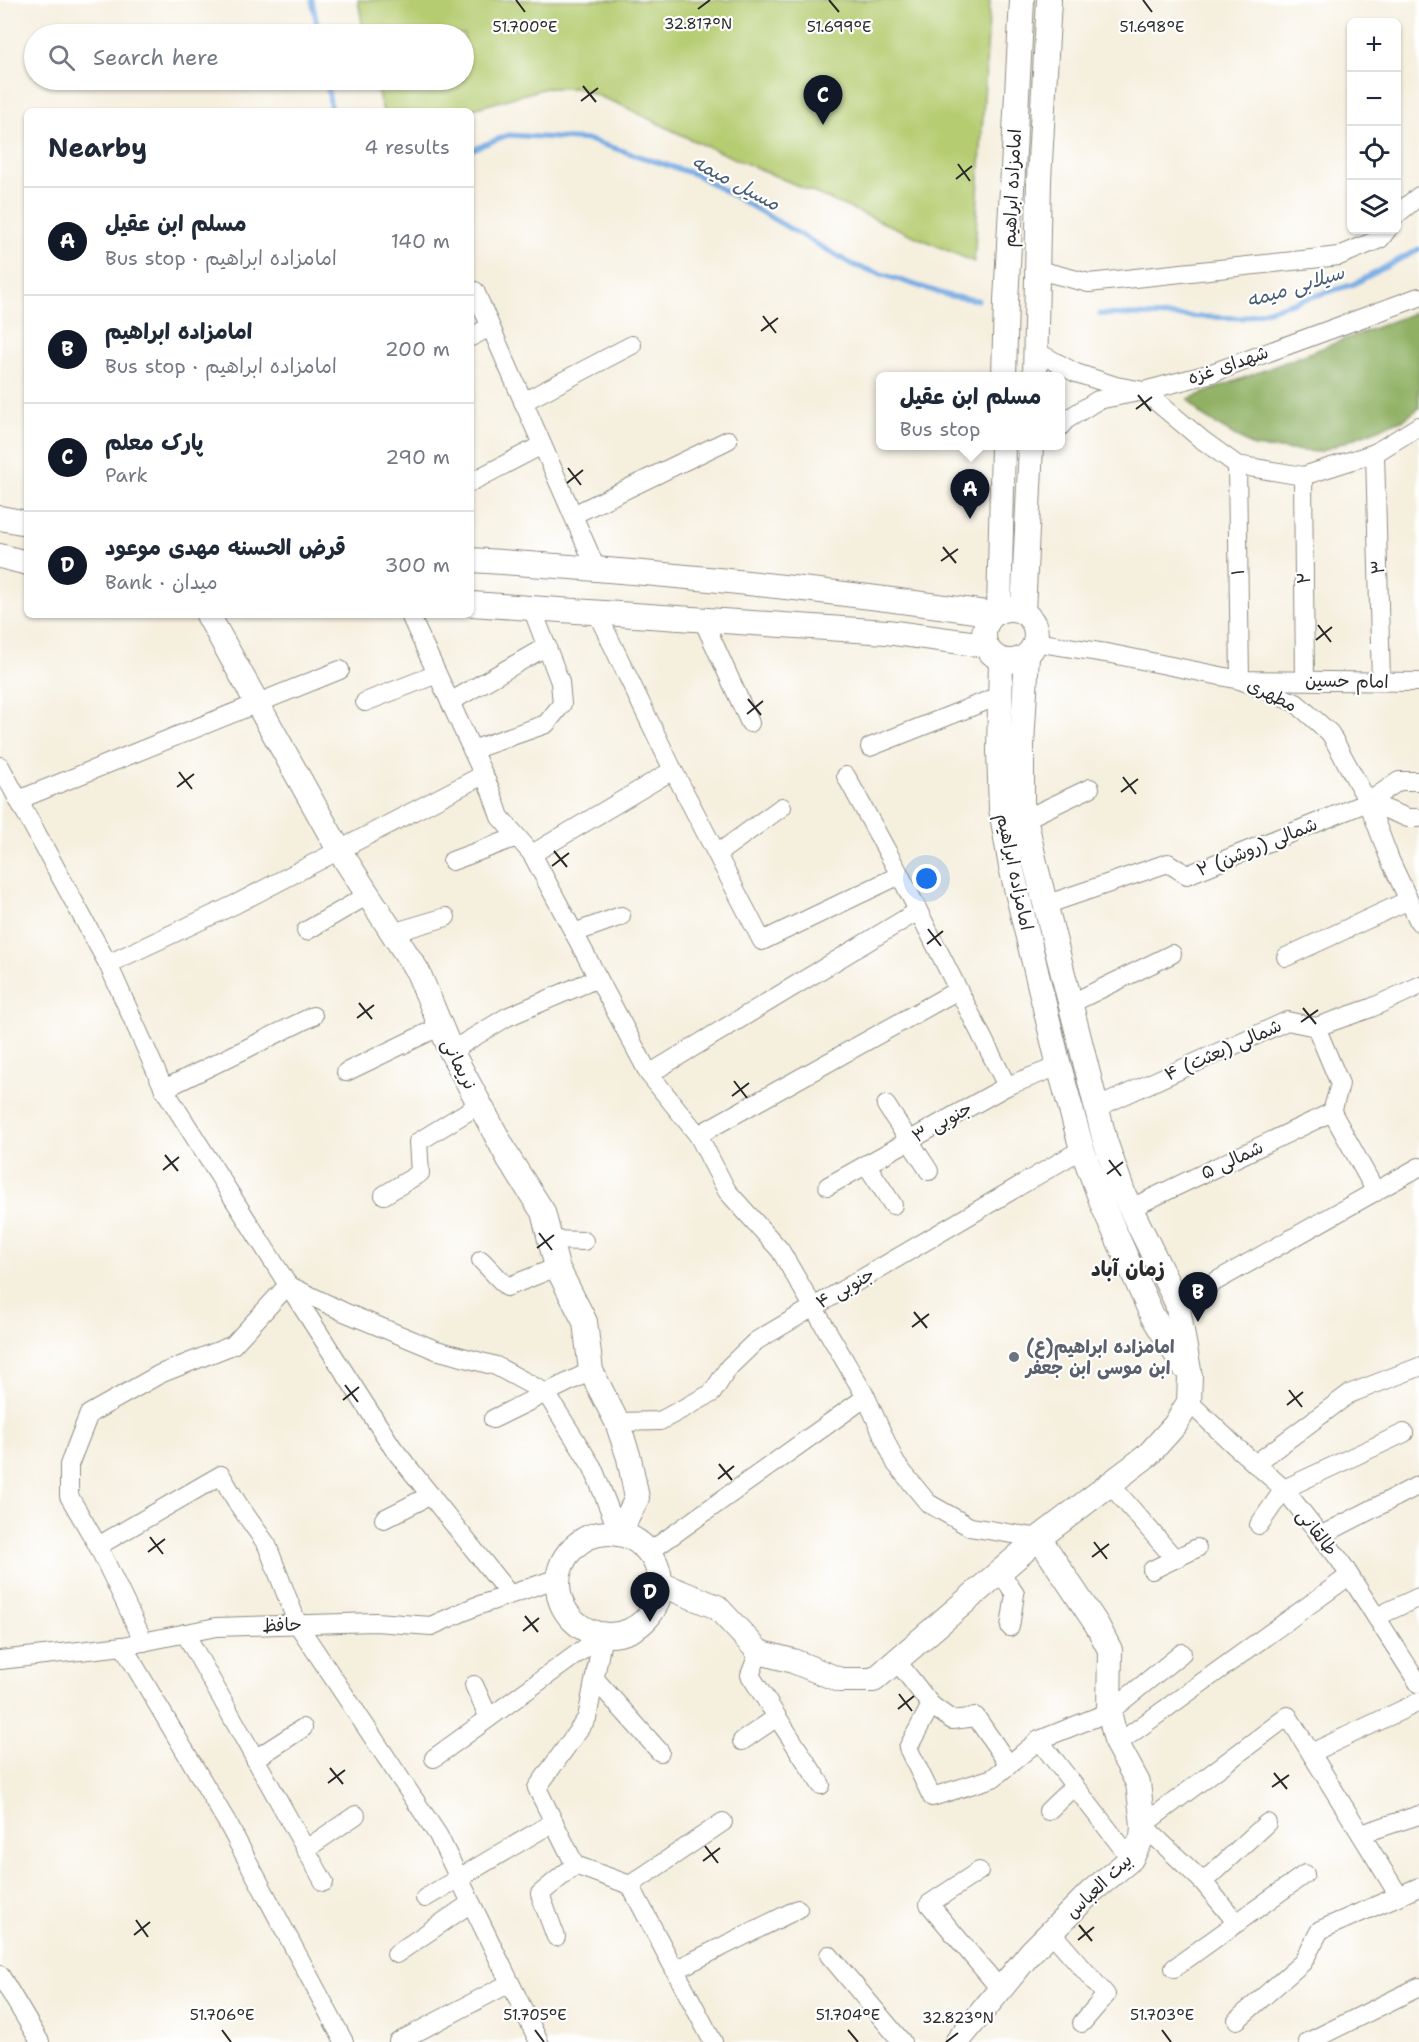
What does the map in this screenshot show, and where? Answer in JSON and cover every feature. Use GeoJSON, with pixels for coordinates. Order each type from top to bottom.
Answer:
{"type":"FeatureCollection","features":[{"type":"Feature","properties":{"kind":"street","name":"امامزاده ابراهیم"},"geometry":{"type":"LineString","coordinates":[[1004,372],[1022,0]]}},
{"type":"Feature","properties":{"kind":"street","name":"امامزاده ابراهیم"},"geometry":{"type":"LineString","coordinates":[[1035,372],[1039,180],[1049,0]]}},
{"type":"Feature","properties":{"kind":"street"},"geometry":{"type":"LineString","coordinates":[[1401,211],[1419,196]]}},
{"type":"Feature","properties":{"kind":"street"},"geometry":{"type":"LineString","coordinates":[[1038,270],[1089,283],[1339,256],[1380,240],[1384,234]]}},
{"type":"Feature","properties":{"kind":"street"},"geometry":{"type":"LineString","coordinates":[[475,291],[596,568]]}},
{"type":"Feature","properties":{"kind":"street","name":"شهدای غزه"},"geometry":{"type":"LineString","coordinates":[[1036,352],[1076,373],[1116,386],[1144,391],[1212,373],[1419,297]]}},
{"type":"Feature","properties":{"kind":"street"},"geometry":{"type":"LineString","coordinates":[[474,336],[490,327]]}},
{"type":"Feature","properties":{"kind":"street"},"geometry":{"type":"LineString","coordinates":[[524,402],[632,345]]}},
{"type":"Feature","properties":{"kind":"street"},"geometry":{"type":"LineString","coordinates":[[1065,421],[1098,400],[1144,391],[1237,465],[1303,476],[1375,453],[1419,426]]}},
{"type":"Feature","properties":{"kind":"street"},"geometry":{"type":"LineString","coordinates":[[573,515],[728,440]]}},
{"type":"Feature","properties":{"kind":"street"},"geometry":{"type":"LineString","coordinates":[[474,480],[542,445]]}},
{"type":"Feature","properties":{"kind":"street"},"geometry":{"type":"LineString","coordinates":[[1003,450],[1005,612]]}},
{"type":"Feature","properties":{"kind":"street","name":"۳"},"geometry":{"type":"LineString","coordinates":[[1375,453],[1381,681]]}},
{"type":"Feature","properties":{"kind":"street"},"geometry":{"type":"LineString","coordinates":[[1005,612],[1030,456]]}},
{"type":"Feature","properties":{"kind":"street","name":"۱"},"geometry":{"type":"LineString","coordinates":[[1237,465],[1240,680]]}},
{"type":"Feature","properties":{"kind":"street","name":"۲"},"geometry":{"type":"LineString","coordinates":[[1303,476],[1305,680]]}},
{"type":"Feature","properties":{"kind":"street"},"geometry":{"type":"LineString","coordinates":[[0,518],[24,522]]}},
{"type":"Feature","properties":{"kind":"street"},"geometry":{"type":"LineString","coordinates":[[0,556],[24,562]]}},
{"type":"Feature","properties":{"kind":"street"},"geometry":{"type":"LineString","coordinates":[[474,560],[596,568],[1005,612],[1031,620],[1036,630],[1031,649],[1014,662],[993,653],[887,632],[474,604]]}},
{"type":"Feature","properties":{"kind":"street"},"geometry":{"type":"LineString","coordinates":[[887,632],[890,598]]}},
{"type":"Feature","properties":{"kind":"street"},"geometry":{"type":"LineString","coordinates":[[471,750],[546,724],[562,704],[560,682],[532,608]]}},
{"type":"Feature","properties":{"kind":"street"},"geometry":{"type":"LineString","coordinates":[[993,653],[983,634],[986,623],[1005,612]]}},
{"type":"Feature","properties":{"kind":"street"},"geometry":{"type":"LineString","coordinates":[[597,613],[673,770],[762,941],[900,875]]}},
{"type":"Feature","properties":{"kind":"street","name":"نریمانی"},"geometry":{"type":"LineString","coordinates":[[210,618],[339,850],[418,972],[451,1051],[509,1159],[543,1212],[557,1268],[585,1322],[591,1371],[617,1422],[629,1458],[637,1498],[619,1534]]}},
{"type":"Feature","properties":{"kind":"street"},"geometry":{"type":"LineString","coordinates":[[411,618],[483,775],[500,818],[532,854],[649,1074],[698,1135],[727,1191],[780,1250],[866,1397],[896,1464],[928,1503],[970,1527],[1039,1538]]}},
{"type":"Feature","properties":{"kind":"street"},"geometry":{"type":"LineString","coordinates":[[703,620],[750,723]]}},
{"type":"Feature","properties":{"kind":"street"},"geometry":{"type":"LineString","coordinates":[[450,702],[547,646]]}},
{"type":"Feature","properties":{"kind":"street","name":"امامزاده ابراهیم"},"geometry":{"type":"LineString","coordinates":[[1031,649],[1022,745],[1022,803],[1025,819],[1104,1141],[1131,1209],[1177,1303],[1190,1376],[1189,1402]]}},
{"type":"Feature","properties":{"kind":"street","name":"مطهری"},"geometry":{"type":"LineString","coordinates":[[1031,649],[1112,654],[1240,680],[1296,703],[1330,733],[1368,802],[1390,860],[1419,922]]}},
{"type":"Feature","properties":{"kind":"street","name":"امامزاده ابراهیم"},"geometry":{"type":"LineString","coordinates":[[993,653],[999,696],[1001,809],[1011,867],[1059,1066],[1082,1149],[1104,1208],[1152,1315],[1190,1376]]}},
{"type":"Feature","properties":{"kind":"street"},"geometry":{"type":"LineString","coordinates":[[18,800],[340,670]]}},
{"type":"Feature","properties":{"kind":"street"},"geometry":{"type":"LineString","coordinates":[[365,702],[437,674]]}},
{"type":"Feature","properties":{"kind":"street","name":"امام حسین"},"geometry":{"type":"LineString","coordinates":[[1240,680],[1419,682]]}},
{"type":"Feature","properties":{"kind":"street"},"geometry":{"type":"LineString","coordinates":[[870,747],[999,696]]}},
{"type":"Feature","properties":{"kind":"street"},"geometry":{"type":"LineString","coordinates":[[0,766],[108,964],[164,1089],[393,1448],[509,1594]]}},
{"type":"Feature","properties":{"kind":"street"},"geometry":{"type":"LineString","coordinates":[[532,854],[673,770]]}},
{"type":"Feature","properties":{"kind":"street"},"geometry":{"type":"LineString","coordinates":[[108,964],[236,904],[483,775]]}},
{"type":"Feature","properties":{"kind":"street"},"geometry":{"type":"LineString","coordinates":[[846,776],[900,875],[1006,1086]]}},
{"type":"Feature","properties":{"kind":"street"},"geometry":{"type":"LineString","coordinates":[[1368,802],[1399,782],[1419,782]]}},
{"type":"Feature","properties":{"kind":"street"},"geometry":{"type":"LineString","coordinates":[[1025,819],[1090,788]]}},
{"type":"Feature","properties":{"kind":"street"},"geometry":{"type":"LineString","coordinates":[[1368,802],[1408,818],[1419,818]]}},
{"type":"Feature","properties":{"kind":"street","name":"۲ شمالی (روشن)"},"geometry":{"type":"LineString","coordinates":[[1045,905],[1168,863],[1187,875],[1368,802]]}},
{"type":"Feature","properties":{"kind":"street"},"geometry":{"type":"LineString","coordinates":[[717,854],[782,807]]}},
{"type":"Feature","properties":{"kind":"street"},"geometry":{"type":"LineString","coordinates":[[452,861],[517,837]]}},
{"type":"Feature","properties":{"kind":"street"},"geometry":{"type":"LineString","coordinates":[[306,931],[368,895]]}},
{"type":"Feature","properties":{"kind":"street"},"geometry":{"type":"LineString","coordinates":[[1286,957],[1409,900]]}},
{"type":"Feature","properties":{"kind":"street"},"geometry":{"type":"LineString","coordinates":[[649,1074],[918,911]]}},
{"type":"Feature","properties":{"kind":"street"},"geometry":{"type":"LineString","coordinates":[[392,933],[446,916]]}},
{"type":"Feature","properties":{"kind":"street"},"geometry":{"type":"LineString","coordinates":[[574,933],[621,916]]}},
{"type":"Feature","properties":{"kind":"street"},"geometry":{"type":"LineString","coordinates":[[1070,1004],[1172,954]]}},
{"type":"Feature","properties":{"kind":"street"},"geometry":{"type":"LineString","coordinates":[[451,1051],[507,1017],[598,978]]}},
{"type":"Feature","properties":{"kind":"street"},"geometry":{"type":"LineString","coordinates":[[1376,1192],[1332,1113],[1340,1084],[1316,1027],[1371,1008],[1419,986]]}},
{"type":"Feature","properties":{"kind":"street"},"geometry":{"type":"LineString","coordinates":[[698,1135],[958,990]]}},
{"type":"Feature","properties":{"kind":"street"},"geometry":{"type":"LineString","coordinates":[[164,1089],[313,1016]]}},
{"type":"Feature","properties":{"kind":"street","name":"۴ شمالی (بعثت)"},"geometry":{"type":"LineString","coordinates":[[1096,1108],[1287,1021],[1316,1027]]}},
{"type":"Feature","properties":{"kind":"street"},"geometry":{"type":"LineString","coordinates":[[346,1072],[441,1026]]}},
{"type":"Feature","properties":{"kind":"street","name":"۳ جنوبی"},"geometry":{"type":"LineString","coordinates":[[828,1186],[1006,1086],[1059,1066]]}},
{"type":"Feature","properties":{"kind":"street"},"geometry":{"type":"LineString","coordinates":[[384,1195],[420,1173],[418,1142],[480,1104]]}},
{"type":"Feature","properties":{"kind":"street"},"geometry":{"type":"LineString","coordinates":[[886,1105],[929,1171]]}},
{"type":"Feature","properties":{"kind":"street","name":"۵ شمالی"},"geometry":{"type":"LineString","coordinates":[[1131,1209],[1332,1113]]}},
{"type":"Feature","properties":{"kind":"street","name":"۴ جنوبی"},"geometry":{"type":"LineString","coordinates":[[617,1422],[660,1420],[712,1393],[729,1367],[756,1341],[1082,1149]]}},
{"type":"Feature","properties":{"kind":"street"},"geometry":{"type":"LineString","coordinates":[[866,1164],[893,1205]]}},
{"type":"Feature","properties":{"kind":"street"},"geometry":{"type":"LineString","coordinates":[[1177,1303],[1419,1167]]}},
{"type":"Feature","properties":{"kind":"street"},"geometry":{"type":"LineString","coordinates":[[550,1240],[584,1241]]}},
{"type":"Feature","properties":{"kind":"street"},"geometry":{"type":"LineString","coordinates":[[481,1260],[507,1287],[557,1268]]}},
{"type":"Feature","properties":{"kind":"street"},"geometry":{"type":"LineString","coordinates":[[288,1285],[344,1312],[436,1350],[495,1366],[546,1393],[593,1468],[619,1534]]}},
{"type":"Feature","properties":{"kind":"street"},"geometry":{"type":"LineString","coordinates":[[144,1642],[98,1546],[69,1496],[69,1465],[89,1414],[160,1374],[233,1346],[288,1285]]}},
{"type":"Feature","properties":{"kind":"street"},"geometry":{"type":"LineString","coordinates":[[1255,1464],[1349,1394],[1419,1367]]}},
{"type":"Feature","properties":{"kind":"street"},"geometry":{"type":"LineString","coordinates":[[493,1419],[591,1371]]}},
{"type":"Feature","properties":{"kind":"street"},"geometry":{"type":"LineString","coordinates":[[649,1552],[866,1397]]}},
{"type":"Feature","properties":{"kind":"street"},"geometry":{"type":"LineString","coordinates":[[660,1584],[717,1607],[759,1652],[793,1661],[840,1680],[874,1680],[1039,1538],[1148,1455],[1175,1425],[1189,1402]]}},
{"type":"Feature","properties":{"kind":"street","name":"طالقانی"},"geometry":{"type":"LineString","coordinates":[[1189,1402],[1284,1490],[1349,1576],[1419,1684]]}},
{"type":"Feature","properties":{"kind":"street"},"geometry":{"type":"LineString","coordinates":[[1258,1525],[1284,1490],[1404,1433]]}},
{"type":"Feature","properties":{"kind":"street"},"geometry":{"type":"LineString","coordinates":[[98,1546],[221,1475],[267,1545],[298,1624],[438,1835],[539,2042]]}},
{"type":"Feature","properties":{"kind":"street"},"geometry":{"type":"LineString","coordinates":[[1110,1484],[1174,1560]]}},
{"type":"Feature","properties":{"kind":"street"},"geometry":{"type":"LineString","coordinates":[[1320,1536],[1419,1485]]}},
{"type":"Feature","properties":{"kind":"street"},"geometry":{"type":"LineString","coordinates":[[384,1519],[430,1495]]}},
{"type":"Feature","properties":{"kind":"street"},"geometry":{"type":"LineString","coordinates":[[602,1534],[619,1534],[635,1540],[649,1552],[657,1567],[660,1584],[657,1601],[648,1617],[635,1628],[620,1634],[603,1635],[588,1631],[574,1622],[564,1609],[559,1594],[558,1578],[563,1562],[572,1549],[585,1539],[602,1534]]}},
{"type":"Feature","properties":{"kind":"street","name":"بیت العباس"},"geometry":{"type":"LineString","coordinates":[[957,2042],[1031,1952],[1092,1891],[1131,1859],[1142,1838],[1143,1825],[1138,1783],[1118,1744],[1109,1712],[1110,1650],[1039,1538]]}},
{"type":"Feature","properties":{"kind":"street"},"geometry":{"type":"LineString","coordinates":[[1152,1570],[1197,1548]]}},
{"type":"Feature","properties":{"kind":"street"},"geometry":{"type":"LineString","coordinates":[[1000,1572],[1015,1594],[1010,1627]]}},
{"type":"Feature","properties":{"kind":"street"},"geometry":{"type":"LineString","coordinates":[[1118,1744],[1349,1576]]}},
{"type":"Feature","properties":{"kind":"street","name":"حافظ"},"geometry":{"type":"LineString","coordinates":[[0,1659],[123,1646],[216,1627],[375,1622],[431,1626],[509,1594],[558,1578]]}},
{"type":"Feature","properties":{"kind":"street"},"geometry":{"type":"LineString","coordinates":[[1376,1617],[1419,1597]]}},
{"type":"Feature","properties":{"kind":"street"},"geometry":{"type":"LineString","coordinates":[[185,1633],[324,1882]]}},
{"type":"Feature","properties":{"kind":"street"},"geometry":{"type":"LineString","coordinates":[[603,1635],[587,1718],[537,1788],[575,1865],[630,1885],[713,2042]]}},
{"type":"Feature","properties":{"kind":"street"},"geometry":{"type":"LineString","coordinates":[[434,1758],[603,1635]]}},
{"type":"Feature","properties":{"kind":"street"},"geometry":{"type":"LineString","coordinates":[[123,1646],[228,1824],[344,2042]]}},
{"type":"Feature","properties":{"kind":"street"},"geometry":{"type":"LineString","coordinates":[[759,1652],[750,1675],[821,1785]]}},
{"type":"Feature","properties":{"kind":"street"},"geometry":{"type":"LineString","coordinates":[[932,1705],[908,1748],[932,1797],[993,1778],[1039,1740],[1109,1712],[1182,1653]]}},
{"type":"Feature","properties":{"kind":"street"},"geometry":{"type":"LineString","coordinates":[[896,1660],[932,1705],[952,1720],[976,1717],[1009,1765]]}},
{"type":"Feature","properties":{"kind":"street"},"geometry":{"type":"LineString","coordinates":[[595,1679],[660,1752]]}},
{"type":"Feature","properties":{"kind":"street"},"geometry":{"type":"LineString","coordinates":[[474,1685],[489,1718]]}},
{"type":"Feature","properties":{"kind":"street"},"geometry":{"type":"LineString","coordinates":[[1311,1753],[1419,1702]]}},
{"type":"Feature","properties":{"kind":"street"},"geometry":{"type":"LineString","coordinates":[[1237,1923],[1203,1882],[1143,1825],[1288,1716],[1399,1896]]}},
{"type":"Feature","properties":{"kind":"street"},"geometry":{"type":"LineString","coordinates":[[742,1741],[777,1717]]}},
{"type":"Feature","properties":{"kind":"street"},"geometry":{"type":"LineString","coordinates":[[255,1759],[303,1728]]}},
{"type":"Feature","properties":{"kind":"street"},"geometry":{"type":"LineString","coordinates":[[1039,1740],[1131,1859]]}},
{"type":"Feature","properties":{"kind":"street"},"geometry":{"type":"LineString","coordinates":[[1047,1811],[1074,1786]]}},
{"type":"Feature","properties":{"kind":"street"},"geometry":{"type":"LineString","coordinates":[[306,1849],[356,1815]]}},
{"type":"Feature","properties":{"kind":"street"},"geometry":{"type":"LineString","coordinates":[[1360,1834],[1419,1815]]}},
{"type":"Feature","properties":{"kind":"street"},"geometry":{"type":"LineString","coordinates":[[425,1898],[554,1822]]}},
{"type":"Feature","properties":{"kind":"street"},"geometry":{"type":"LineString","coordinates":[[630,1885],[723,1822]]}},
{"type":"Feature","properties":{"kind":"street"},"geometry":{"type":"LineString","coordinates":[[1203,1882],[1267,1822]]}},
{"type":"Feature","properties":{"kind":"street"},"geometry":{"type":"LineString","coordinates":[[556,1937],[540,1894],[575,1865]]}},
{"type":"Feature","properties":{"kind":"street"},"geometry":{"type":"LineString","coordinates":[[979,1871],[929,1904],[1000,1989]]}},
{"type":"Feature","properties":{"kind":"street"},"geometry":{"type":"LineString","coordinates":[[1174,1968],[1305,1875]]}},
{"type":"Feature","properties":{"kind":"street"},"geometry":{"type":"LineString","coordinates":[[1238,2020],[1303,1962],[1320,1930],[1419,1887]]}},
{"type":"Feature","properties":{"kind":"street"},"geometry":{"type":"LineString","coordinates":[[396,1954],[471,1903]]}},
{"type":"Feature","properties":{"kind":"street"},"geometry":{"type":"LineString","coordinates":[[675,1970],[798,1909]]}},
{"type":"Feature","properties":{"kind":"street"},"geometry":{"type":"LineString","coordinates":[[1051,1932],[1106,1995],[1082,2023]]}},
{"type":"Feature","properties":{"kind":"street"},"geometry":{"type":"LineString","coordinates":[[829,1955],[903,2042]]}},
{"type":"Feature","properties":{"kind":"street"},"geometry":{"type":"LineString","coordinates":[[0,1975],[40,2042]]}},
{"type":"Feature","properties":{"kind":"street"},"geometry":{"type":"LineString","coordinates":[[398,2042],[510,1983]]}},
{"type":"Feature","properties":{"kind":"street"},"geometry":{"type":"LineString","coordinates":[[1308,2042],[1419,1987]]}},
{"type":"Feature","properties":{"kind":"green space"},"geometry":{"type":"Polygon","coordinates":[[[358,0],[990,0],[974,262],[578,88],[546,88],[474,109],[382,108],[377,90],[474,90],[474,24],[362,24],[358,0]]]}},
{"type":"Feature","properties":{"kind":"green space"},"geometry":{"type":"Polygon","coordinates":[[[1419,311],[1419,408],[1404,419],[1319,452],[1254,447],[1201,415],[1188,399],[1419,311]]]}},
{"type":"Feature","properties":{"kind":"waterway","name":"مسیل میمه"},"geometry":{"type":"LineString","coordinates":[[312,0],[317,24]]}},
{"type":"Feature","properties":{"kind":"waterway","name":"مسیل میمه"},"geometry":{"type":"LineString","coordinates":[[328,90],[331,108]]}},
{"type":"Feature","properties":{"kind":"waterway","name":"مسیل میمه"},"geometry":{"type":"LineString","coordinates":[[474,149],[508,135],[589,140],[697,175],[853,265],[950,296],[978,300]]}},
{"type":"Feature","properties":{"kind":"waterway","name":"سیلابی میمه"},"geometry":{"type":"LineString","coordinates":[[1100,314],[1242,318],[1354,284],[1419,249]]}},
{"type":"Feature","properties":{"kind":"place","name":"پارک معلم"},"geometry":{"type":"Point","coordinates":[823,125]}},
{"type":"Feature","properties":{"kind":"place","name":"مسلم ابن عقیل"},"geometry":{"type":"Point","coordinates":[970,519]}},
{"type":"Feature","properties":{"kind":"place","name":"امامزاده ابراهیم"},"geometry":{"type":"Point","coordinates":[1198,1322]}},
{"type":"Feature","properties":{"kind":"place","name":"(ع)امامزاده ابراهیم ابن موسی ابن جعفر"},"geometry":{"type":"Point","coordinates":[1014,1357]}},
{"type":"Feature","properties":{"kind":"place","name":"قرض الحسنه مهدی موعود"},"geometry":{"type":"Point","coordinates":[650,1622]}},
{"type":"Feature","properties":{"kind":"district","name":"زمان آباد"},"geometry":{"type":"Point","coordinates":[1128,1269]}}]}
